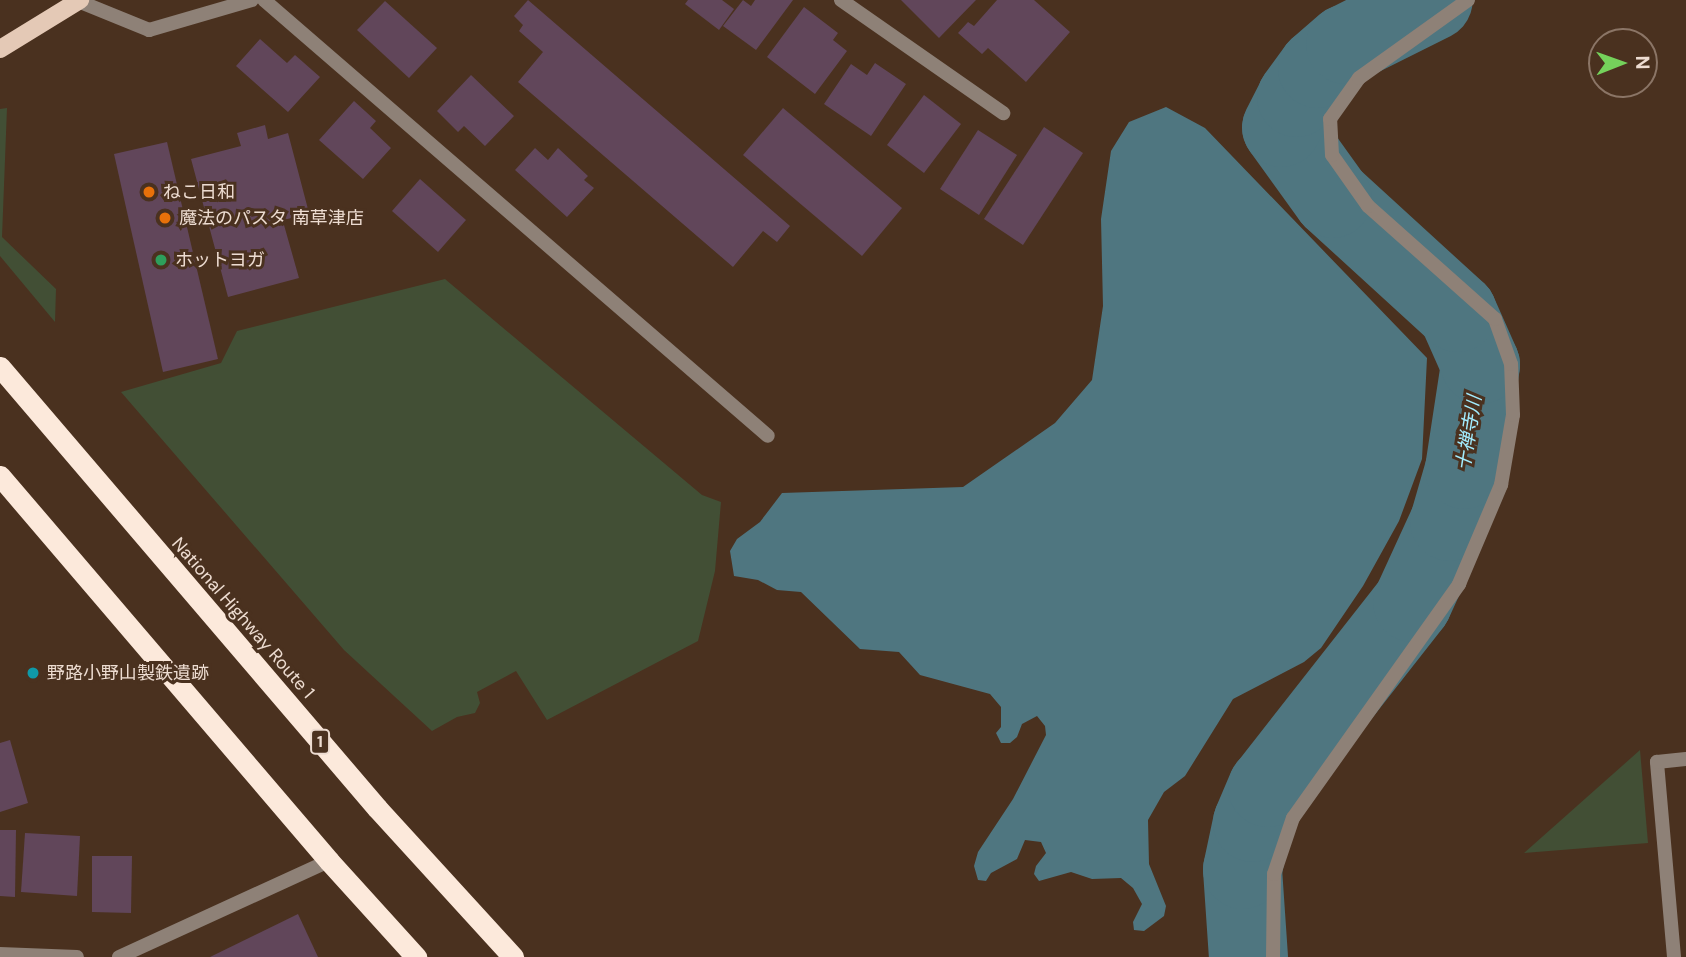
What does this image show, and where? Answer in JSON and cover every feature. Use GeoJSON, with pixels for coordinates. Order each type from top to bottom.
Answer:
{"type":"FeatureCollection","features":[{"type":"Feature","properties":{"kind":"highway","name":"National Highway Route 1"},"geometry":{"type":"LineString","coordinates":[[0,367],[377,808],[513,957]]}},
{"type":"Feature","properties":{"kind":"highway"},"geometry":{"type":"LineString","coordinates":[[0,476],[329,861],[416,957]]}},
{"type":"Feature","properties":{"kind":"main road"},"geometry":{"type":"LineString","coordinates":[[0,49],[78,1]]}},
{"type":"Feature","properties":{"kind":"street"},"geometry":{"type":"LineString","coordinates":[[78,1],[149,30],[252,0]]}},
{"type":"Feature","properties":{"kind":"street"},"geometry":{"type":"LineString","coordinates":[[264,0],[768,436]]}},
{"type":"Feature","properties":{"kind":"street"},"geometry":{"type":"LineString","coordinates":[[841,0],[1003,113]]}},
{"type":"Feature","properties":{"kind":"street"},"geometry":{"type":"LineString","coordinates":[[1273,957],[1274,874],[1293,818],[1459,584],[1501,485],[1513,415],[1511,364],[1495,319],[1368,206],[1332,155],[1330,119],[1359,78],[1468,0]]}},
{"type":"Feature","properties":{"kind":"street"},"geometry":{"type":"LineString","coordinates":[[1674,957],[1657,762],[1686,759]]}},
{"type":"Feature","properties":{"kind":"street"},"geometry":{"type":"LineString","coordinates":[[119,957],[329,861]]}},
{"type":"Feature","properties":{"kind":"street"},"geometry":{"type":"LineString","coordinates":[[0,954],[77,957]]}},
{"type":"Feature","properties":{"kind":"green space"},"geometry":{"type":"Polygon","coordinates":[[[7,108],[2,237],[56,289],[55,322],[0,256],[0,109],[7,108]]]}},
{"type":"Feature","properties":{"kind":"green space"},"geometry":{"type":"Polygon","coordinates":[[[445,279],[702,495],[721,502],[715,571],[698,641],[547,720],[516,671],[477,692],[480,703],[475,713],[457,717],[432,731],[344,650],[121,392],[221,363],[237,331],[445,279]]]}},
{"type":"Feature","properties":{"kind":"green space"},"geometry":{"type":"Polygon","coordinates":[[[1640,750],[1648,843],[1524,853],[1640,750]]]}},
{"type":"Feature","properties":{"kind":"water"},"geometry":{"type":"Polygon","coordinates":[[[1166,107],[1205,128],[1427,358],[1422,459],[1399,521],[1363,586],[1321,648],[1304,662],[1233,699],[1185,776],[1164,792],[1148,820],[1149,864],[1166,906],[1164,916],[1144,931],[1134,930],[1133,922],[1142,904],[1133,888],[1121,878],[1092,879],[1071,872],[1039,881],[1034,874],[1036,866],[1046,853],[1041,842],[1025,840],[1017,859],[991,873],[986,881],[978,880],[974,866],[978,852],[1013,799],[1046,735],[1045,726],[1037,716],[1022,724],[1017,737],[1010,743],[1001,743],[996,733],[1001,727],[1001,707],[990,694],[920,675],[899,652],[860,649],[801,592],[777,590],[758,580],[734,576],[730,551],[737,539],[760,522],[782,493],[963,487],[1055,423],[1092,380],[1103,306],[1101,219],[1111,151],[1129,122],[1166,107]]]}},
{"type":"Feature","properties":{"kind":"building"},"geometry":{"type":"Polygon","coordinates":[[[528,0],[790,226],[777,242],[763,231],[733,267],[518,82],[543,52],[519,31],[523,25],[514,16],[528,0]]]}},
{"type":"Feature","properties":{"kind":"building"},"geometry":{"type":"Polygon","coordinates":[[[688,0],[722,0],[734,9],[719,30],[685,4],[688,0]]]}},
{"type":"Feature","properties":{"kind":"building"},"geometry":{"type":"Polygon","coordinates":[[[743,0],[751,6],[755,0],[793,0],[756,50],[723,26],[743,0]]]}},
{"type":"Feature","properties":{"kind":"building"},"geometry":{"type":"Polygon","coordinates":[[[901,0],[976,0],[939,38],[901,0]]]}},
{"type":"Feature","properties":{"kind":"building"},"geometry":{"type":"Polygon","coordinates":[[[997,0],[1034,0],[1070,32],[1026,82],[988,48],[982,54],[958,33],[968,22],[974,26],[997,0]]]}},
{"type":"Feature","properties":{"kind":"building"},"geometry":{"type":"Polygon","coordinates":[[[385,1],[437,48],[409,78],[357,30],[385,1]]]}},
{"type":"Feature","properties":{"kind":"building"},"geometry":{"type":"Polygon","coordinates":[[[804,7],[838,33],[833,40],[847,51],[815,94],[767,57],[804,7]]]}},
{"type":"Feature","properties":{"kind":"building"},"geometry":{"type":"Polygon","coordinates":[[[260,39],[287,63],[295,55],[320,77],[288,112],[236,66],[260,39]]]}},
{"type":"Feature","properties":{"kind":"building"},"geometry":{"type":"Polygon","coordinates":[[[875,63],[906,84],[871,136],[824,104],[851,64],[867,75],[875,63]]]}},
{"type":"Feature","properties":{"kind":"building"},"geometry":{"type":"Polygon","coordinates":[[[471,75],[514,116],[485,146],[464,126],[458,132],[437,111],[471,75]]]}},
{"type":"Feature","properties":{"kind":"building"},"geometry":{"type":"Polygon","coordinates":[[[924,95],[961,124],[924,173],[887,145],[924,95]]]}},
{"type":"Feature","properties":{"kind":"building"},"geometry":{"type":"Polygon","coordinates":[[[354,101],[376,121],[370,128],[391,148],[363,179],[319,140],[354,101]]]}},
{"type":"Feature","properties":{"kind":"building"},"geometry":{"type":"Polygon","coordinates":[[[783,108],[902,208],[862,256],[743,155],[783,108]]]}},
{"type":"Feature","properties":{"kind":"building"},"geometry":{"type":"Polygon","coordinates":[[[265,125],[268,139],[288,133],[309,213],[284,220],[281,209],[274,211],[279,226],[284,225],[299,278],[228,297],[191,159],[241,146],[237,133],[265,125]]]}},
{"type":"Feature","properties":{"kind":"building"},"geometry":{"type":"Polygon","coordinates":[[[1044,127],[1083,153],[1023,245],[984,219],[1044,127]]]}},
{"type":"Feature","properties":{"kind":"building"},"geometry":{"type":"Polygon","coordinates":[[[978,130],[1017,155],[979,215],[940,189],[978,130]]]}},
{"type":"Feature","properties":{"kind":"building"},"geometry":{"type":"Polygon","coordinates":[[[167,142],[218,359],[163,372],[114,154],[167,142]]]}},
{"type":"Feature","properties":{"kind":"building"},"geometry":{"type":"Polygon","coordinates":[[[535,148],[548,160],[558,148],[588,176],[584,180],[594,188],[567,217],[515,170],[535,148]]]}},
{"type":"Feature","properties":{"kind":"building"},"geometry":{"type":"Polygon","coordinates":[[[420,179],[466,220],[438,252],[392,211],[420,179]]]}},
{"type":"Feature","properties":{"kind":"building"},"geometry":{"type":"Polygon","coordinates":[[[10,740],[28,803],[0,812],[0,743],[10,740]]]}},
{"type":"Feature","properties":{"kind":"building"},"geometry":{"type":"Polygon","coordinates":[[[0,830],[16,830],[15,897],[0,896],[0,830]]]}},
{"type":"Feature","properties":{"kind":"building"},"geometry":{"type":"Polygon","coordinates":[[[25,833],[80,836],[77,896],[21,892],[25,833]]]}},
{"type":"Feature","properties":{"kind":"building"},"geometry":{"type":"Polygon","coordinates":[[[92,856],[132,856],[131,913],[92,912],[92,856]]]}},
{"type":"Feature","properties":{"kind":"building"},"geometry":{"type":"Polygon","coordinates":[[[298,914],[318,957],[210,957],[298,914]]]}},
{"type":"Feature","properties":{"kind":"waterway","name":"十禅寺川"},"geometry":{"type":"LineString","coordinates":[[1248,957],[1242,869],[1252,822],[1267,787],[1412,602],[1449,521],[1464,469],[1480,364],[1457,312],[1332,198],[1281,127],[1296,97],[1317,68],[1345,44],[1433,0]]}},
{"type":"Feature","properties":{"kind":"place","name":"ねこ日和"},"geometry":{"type":"Point","coordinates":[149,192]}},
{"type":"Feature","properties":{"kind":"place","name":"魔法のパスタ 南草津店"},"geometry":{"type":"Point","coordinates":[165,218]}},
{"type":"Feature","properties":{"kind":"place","name":"ホットヨガ"},"geometry":{"type":"Point","coordinates":[161,260]}},
{"type":"Feature","properties":{"kind":"place","name":"野路小野山製鉄遺跡"},"geometry":{"type":"Point","coordinates":[33,673]}}]}
